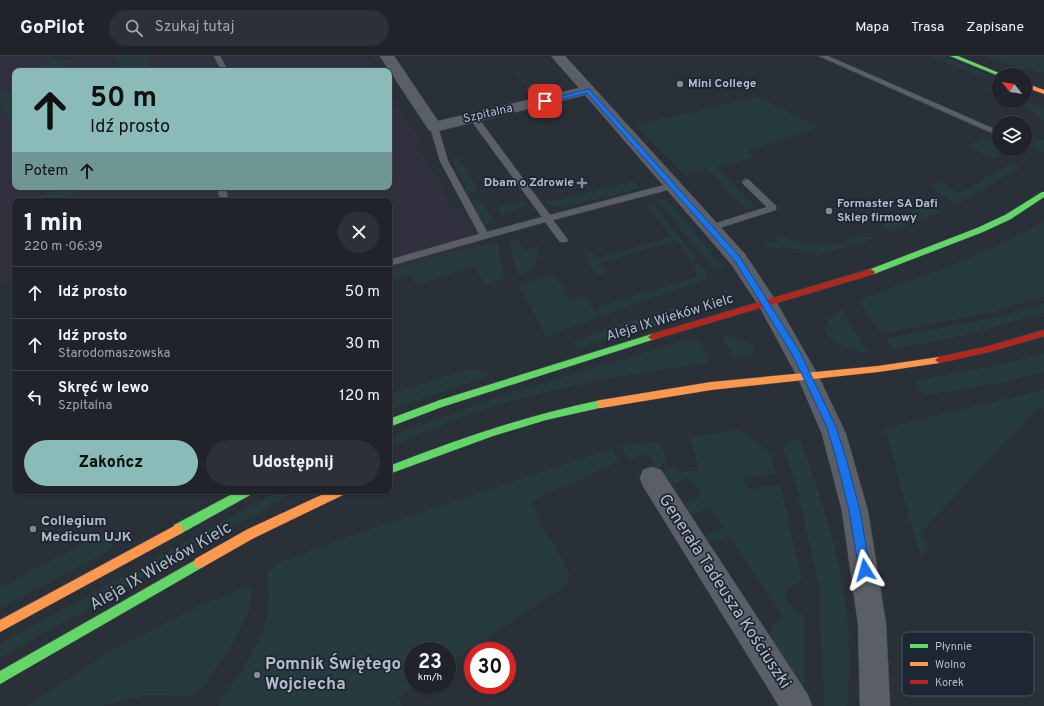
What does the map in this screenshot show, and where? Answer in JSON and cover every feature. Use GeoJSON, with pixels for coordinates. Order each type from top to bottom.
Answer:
{"type":"FeatureCollection","features":[{"type":"Feature","properties":{"kind":"main road"},"geometry":{"type":"LineString","coordinates":[[954,56],[992,71]]}},
{"type":"Feature","properties":{"kind":"main road"},"geometry":{"type":"LineString","coordinates":[[1032,79],[1040,80]]}},
{"type":"Feature","properties":{"kind":"main road"},"geometry":{"type":"LineString","coordinates":[[1032,88],[1044,92]]}},
{"type":"Feature","properties":{"kind":"main road","name":"Aleja IX Wieków Kielc"},"geometry":{"type":"LineString","coordinates":[[392,423],[440,404],[635,342],[860,276],[948,244],[1008,217],[1044,194]]}},
{"type":"Feature","properties":{"kind":"main road"},"geometry":{"type":"LineString","coordinates":[[392,469],[493,431],[561,412],[634,398],[704,388],[808,377],[933,361],[970,354],[1044,333]]}},
{"type":"Feature","properties":{"kind":"main road","name":"Aleja IX Wieków Kielc"},"geometry":{"type":"LineString","coordinates":[[0,626],[242,494]]}},
{"type":"Feature","properties":{"kind":"main road","name":"Aleja IX Wieków Kielc"},"geometry":{"type":"LineString","coordinates":[[0,678],[250,534],[335,494]]}},
{"type":"Feature","properties":{"kind":"street"},"geometry":{"type":"LineString","coordinates":[[387,56],[391,68]]}},
{"type":"Feature","properties":{"kind":"street"},"geometry":{"type":"LineString","coordinates":[[558,56],[738,259],[767,303],[808,377],[834,434],[854,510],[872,624],[875,706]]}},
{"type":"Feature","properties":{"kind":"street"},"geometry":{"type":"LineString","coordinates":[[392,70],[434,127]]}},
{"type":"Feature","properties":{"kind":"street","name":"Szpitalna"},"geometry":{"type":"LineString","coordinates":[[434,127],[589,90]]}},
{"type":"Feature","properties":{"kind":"street","name":"Generała Tadeusza Kościuszki"},"geometry":{"type":"LineString","coordinates":[[652,478],[797,706]]}},
{"type":"Feature","properties":{"kind":"lane"},"geometry":{"type":"LineString","coordinates":[[217,56],[223,68]]}},
{"type":"Feature","properties":{"kind":"lane"},"geometry":{"type":"LineString","coordinates":[[822,56],[992,131]]}},
{"type":"Feature","properties":{"kind":"lane"},"geometry":{"type":"LineString","coordinates":[[473,117],[562,240]]}},
{"type":"Feature","properties":{"kind":"lane"},"geometry":{"type":"LineString","coordinates":[[434,127],[444,161],[484,235]]}},
{"type":"Feature","properties":{"kind":"lane"},"geometry":{"type":"LineString","coordinates":[[710,228],[773,208],[746,182]]}},
{"type":"Feature","properties":{"kind":"lane"},"geometry":{"type":"LineString","coordinates":[[392,262],[484,235],[672,186]]}},
{"type":"Feature","properties":{"kind":"shaded area"},"geometry":{"type":"Polygon","coordinates":[[[11,56],[366,56],[374,68],[12,68],[12,190],[392,190],[392,96],[422,143],[415,144],[442,186],[440,187],[454,211],[462,209],[477,233],[473,235],[480,246],[392,273],[392,198],[12,198],[12,278],[0,283],[0,59],[11,56]]]}},
{"type":"Feature","properties":{"kind":"green space"},"geometry":{"type":"Polygon","coordinates":[[[47,56],[52,56],[56,60],[80,61],[64,65],[66,68],[40,68],[38,63],[50,60],[47,56]]]}},
{"type":"Feature","properties":{"kind":"green space"},"geometry":{"type":"Polygon","coordinates":[[[114,56],[148,56],[150,68],[122,68],[114,56]]]}},
{"type":"Feature","properties":{"kind":"green space"},"geometry":{"type":"Polygon","coordinates":[[[929,56],[943,56],[986,74],[985,78],[929,56]]]}},
{"type":"Feature","properties":{"kind":"green space"},"geometry":{"type":"Polygon","coordinates":[[[986,56],[1044,56],[1044,73],[1032,71],[1032,68],[1020,68],[986,56]]]}},
{"type":"Feature","properties":{"kind":"green space"},"geometry":{"type":"Polygon","coordinates":[[[513,69],[515,69],[526,83],[535,82],[541,89],[555,87],[558,90],[532,96],[513,69]]]}},
{"type":"Feature","properties":{"kind":"green space"},"geometry":{"type":"Polygon","coordinates":[[[0,92],[12,92],[12,119],[8,120],[0,100],[0,92]]]}},
{"type":"Feature","properties":{"kind":"green space"},"geometry":{"type":"Polygon","coordinates":[[[759,97],[818,128],[748,150],[754,157],[717,167],[756,207],[746,210],[707,169],[685,175],[635,125],[759,97]]]}},
{"type":"Feature","properties":{"kind":"green space"},"geometry":{"type":"Polygon","coordinates":[[[1032,103],[1044,109],[1044,122],[1026,108],[1032,108],[1032,103]]]}},
{"type":"Feature","properties":{"kind":"green space"},"geometry":{"type":"Polygon","coordinates":[[[983,136],[992,140],[992,156],[1000,156],[995,159],[968,146],[983,136]]]}},
{"type":"Feature","properties":{"kind":"green space"},"geometry":{"type":"Polygon","coordinates":[[[1044,137],[1044,153],[1032,147],[1032,140],[1039,141],[1044,137]]]}},
{"type":"Feature","properties":{"kind":"green space"},"geometry":{"type":"Polygon","coordinates":[[[457,157],[477,188],[474,192],[468,194],[452,159],[457,157]]]}},
{"type":"Feature","properties":{"kind":"green space"},"geometry":{"type":"Polygon","coordinates":[[[1012,163],[1021,167],[957,204],[934,190],[932,186],[940,182],[960,193],[1012,163]]]}},
{"type":"Feature","properties":{"kind":"green space"},"geometry":{"type":"Polygon","coordinates":[[[634,181],[640,188],[565,207],[554,207],[545,203],[634,181]]]}},
{"type":"Feature","properties":{"kind":"green space"},"geometry":{"type":"Polygon","coordinates":[[[50,190],[81,190],[82,192],[63,198],[38,198],[50,190]]]}},
{"type":"Feature","properties":{"kind":"green space"},"geometry":{"type":"Polygon","coordinates":[[[476,199],[482,201],[495,222],[484,225],[471,201],[476,199]]]}},
{"type":"Feature","properties":{"kind":"green space"},"geometry":{"type":"Polygon","coordinates":[[[657,199],[666,201],[673,206],[725,269],[714,270],[657,199]]]}},
{"type":"Feature","properties":{"kind":"green space"},"geometry":{"type":"Polygon","coordinates":[[[523,201],[526,205],[502,216],[497,207],[523,201]]]}},
{"type":"Feature","properties":{"kind":"green space"},"geometry":{"type":"Polygon","coordinates":[[[647,206],[656,207],[696,259],[692,261],[676,241],[599,263],[607,274],[596,274],[584,255],[585,249],[590,250],[596,258],[672,237],[647,206]]]}},
{"type":"Feature","properties":{"kind":"green space"},"geometry":{"type":"Polygon","coordinates":[[[926,207],[942,212],[890,232],[881,226],[918,208],[926,207]]]}},
{"type":"Feature","properties":{"kind":"green space"},"geometry":{"type":"Polygon","coordinates":[[[1044,222],[1044,297],[993,312],[881,334],[859,300],[968,259],[1044,222]]]}},
{"type":"Feature","properties":{"kind":"green space"},"geometry":{"type":"Polygon","coordinates":[[[780,234],[804,244],[812,245],[845,243],[844,241],[861,236],[872,237],[873,239],[817,256],[799,250],[786,248],[766,248],[763,245],[778,241],[774,236],[780,234]]]}},
{"type":"Feature","properties":{"kind":"green space"},"geometry":{"type":"Polygon","coordinates":[[[518,240],[524,250],[539,246],[538,257],[532,268],[518,275],[509,242],[518,240]]]}},
{"type":"Feature","properties":{"kind":"green space"},"geometry":{"type":"Polygon","coordinates":[[[497,241],[504,279],[484,285],[474,265],[417,286],[410,275],[392,280],[392,270],[497,241]]]}},
{"type":"Feature","properties":{"kind":"green space"},"geometry":{"type":"Polygon","coordinates":[[[699,263],[708,275],[705,280],[601,316],[596,308],[698,276],[692,267],[699,263]]]}},
{"type":"Feature","properties":{"kind":"green space"},"geometry":{"type":"Polygon","coordinates":[[[552,275],[557,278],[571,300],[585,296],[597,317],[546,337],[519,285],[552,275]]]}},
{"type":"Feature","properties":{"kind":"green space"},"geometry":{"type":"Polygon","coordinates":[[[1044,304],[1044,313],[957,337],[892,349],[885,339],[998,317],[1044,304]]]}},
{"type":"Feature","properties":{"kind":"green space"},"geometry":{"type":"Polygon","coordinates":[[[674,307],[681,311],[686,317],[578,348],[574,342],[611,327],[674,307]]]}},
{"type":"Feature","properties":{"kind":"green space"},"geometry":{"type":"Polygon","coordinates":[[[842,310],[868,353],[847,348],[838,344],[831,339],[826,332],[826,326],[831,318],[842,310]]]}},
{"type":"Feature","properties":{"kind":"green space"},"geometry":{"type":"Polygon","coordinates":[[[722,335],[741,339],[754,344],[755,349],[753,353],[735,360],[722,335]]]}},
{"type":"Feature","properties":{"kind":"green space"},"geometry":{"type":"Polygon","coordinates":[[[697,337],[710,363],[575,385],[522,398],[483,410],[392,446],[392,437],[465,409],[542,383],[697,337]]]}},
{"type":"Feature","properties":{"kind":"green space"},"geometry":{"type":"Polygon","coordinates":[[[1044,353],[1044,372],[1006,382],[929,395],[922,393],[914,381],[1008,363],[1044,353]]]}},
{"type":"Feature","properties":{"kind":"green space"},"geometry":{"type":"Polygon","coordinates":[[[472,369],[487,371],[489,376],[392,409],[392,393],[464,370],[472,369]]]}},
{"type":"Feature","properties":{"kind":"green space"},"geometry":{"type":"Polygon","coordinates":[[[1044,390],[1044,411],[1039,407],[919,534],[929,546],[920,557],[885,428],[1044,390]]]}},
{"type":"Feature","properties":{"kind":"green space"},"geometry":{"type":"Polygon","coordinates":[[[739,430],[768,450],[776,474],[743,478],[749,488],[756,491],[761,486],[780,485],[782,492],[802,581],[790,586],[785,595],[792,609],[804,616],[805,693],[771,641],[770,632],[772,626],[784,618],[729,537],[709,544],[704,540],[706,535],[723,527],[709,507],[694,514],[687,515],[684,510],[686,503],[702,495],[689,477],[669,485],[661,473],[668,469],[677,467],[678,472],[699,470],[689,437],[739,430]]]}},
{"type":"Feature","properties":{"kind":"green space"},"geometry":{"type":"Polygon","coordinates":[[[800,439],[822,503],[840,570],[849,638],[847,706],[824,706],[819,586],[796,484],[783,449],[790,440],[800,439]]]}},
{"type":"Feature","properties":{"kind":"green space"},"geometry":{"type":"Polygon","coordinates":[[[660,441],[667,461],[658,469],[647,453],[629,460],[621,446],[660,441]]]}},
{"type":"Feature","properties":{"kind":"green space"},"geometry":{"type":"Polygon","coordinates":[[[612,448],[619,461],[533,501],[537,515],[570,574],[567,584],[480,642],[464,642],[464,653],[456,658],[456,642],[404,642],[404,693],[398,697],[402,706],[219,706],[219,702],[243,669],[261,637],[267,618],[269,596],[268,571],[276,564],[372,528],[612,448]]]}},
{"type":"Feature","properties":{"kind":"green space"},"geometry":{"type":"Polygon","coordinates":[[[273,494],[292,494],[0,658],[0,644],[273,494]]]}},
{"type":"Feature","properties":{"kind":"green space"},"geometry":{"type":"Polygon","coordinates":[[[106,531],[112,549],[0,609],[0,588],[106,531]]]}},
{"type":"Feature","properties":{"kind":"green space"},"geometry":{"type":"Polygon","coordinates":[[[251,585],[251,600],[248,614],[232,645],[202,688],[190,696],[146,695],[102,706],[27,706],[104,655],[197,607],[251,585]]]}},
{"type":"Feature","properties":{"kind":"traffic: fast"},"geometry":{"type":"LineString","coordinates":[[953,56],[992,71]]}},
{"type":"Feature","properties":{"kind":"traffic: fast"},"geometry":{"type":"LineString","coordinates":[[871,272],[980,230],[1008,217],[1044,194]]}},
{"type":"Feature","properties":{"kind":"traffic: fast"},"geometry":{"type":"LineString","coordinates":[[392,422],[440,404],[652,337]]}},
{"type":"Feature","properties":{"kind":"traffic: fast"},"geometry":{"type":"LineString","coordinates":[[392,469],[493,432],[546,416],[601,404]]}},
{"type":"Feature","properties":{"kind":"traffic: fast"},"geometry":{"type":"LineString","coordinates":[[178,529],[242,494]]}},
{"type":"Feature","properties":{"kind":"traffic: fast"},"geometry":{"type":"LineString","coordinates":[[0,678],[199,563]]}},
{"type":"Feature","properties":{"kind":"traffic: slow"},"geometry":{"type":"LineString","coordinates":[[1032,88],[1044,92]]}},
{"type":"Feature","properties":{"kind":"traffic: slow"},"geometry":{"type":"LineString","coordinates":[[601,404],[711,386],[878,369],[939,360]]}},
{"type":"Feature","properties":{"kind":"traffic: slow"},"geometry":{"type":"LineString","coordinates":[[199,563],[250,534],[335,494]]}},
{"type":"Feature","properties":{"kind":"traffic: slow"},"geometry":{"type":"LineString","coordinates":[[0,626],[178,529]]}},
{"type":"Feature","properties":{"kind":"traffic: jam"},"geometry":{"type":"LineString","coordinates":[[652,337],[871,272]]}},
{"type":"Feature","properties":{"kind":"traffic: jam"},"geometry":{"type":"LineString","coordinates":[[939,360],[989,349],[1044,333]]}},
{"type":"Feature","properties":{"kind":"place","name":"Mini College"},"geometry":{"type":"Point","coordinates":[680,84]}},
{"type":"Feature","properties":{"kind":"place","name":"Dbam o Zdrowie"},"geometry":{"type":"Point","coordinates":[582,183]}},
{"type":"Feature","properties":{"kind":"place","name":"Formaster SA Dafi Sklep firmowy"},"geometry":{"type":"Point","coordinates":[829,211]}},
{"type":"Feature","properties":{"kind":"place","name":"Collegium Medicum UJK"},"geometry":{"type":"Point","coordinates":[33,529]}},
{"type":"Feature","properties":{"kind":"place","name":"Pomnik Świętego Wojciecha"},"geometry":{"type":"Point","coordinates":[257,675]}},
{"type":"Feature","properties":{"kind":"route"},"geometry":{"type":"LineString","coordinates":[[545,101],[589,90],[672,186],[738,259],[767,303],[797,354],[832,427],[854,510],[865,570]]}}]}
